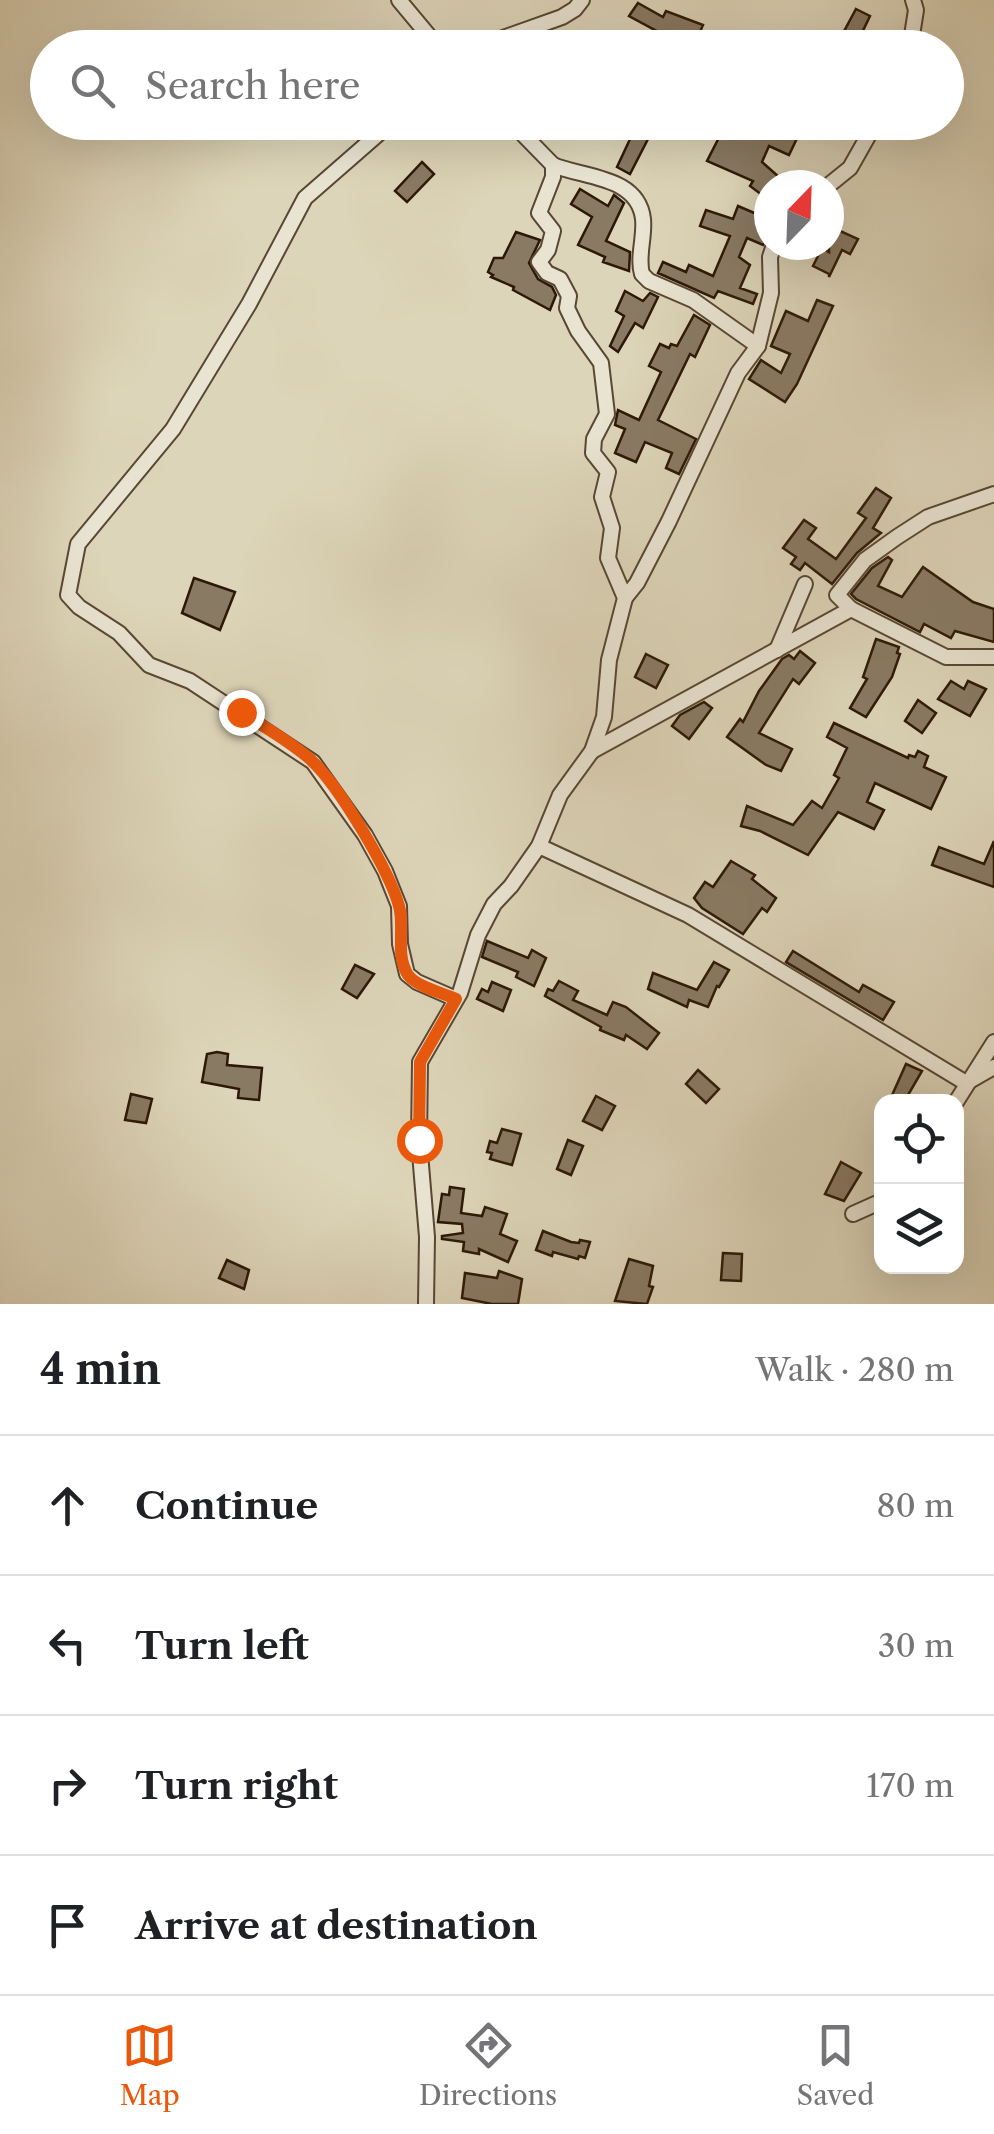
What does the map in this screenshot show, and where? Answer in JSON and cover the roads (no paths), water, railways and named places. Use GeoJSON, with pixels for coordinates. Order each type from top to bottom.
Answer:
{"type":"FeatureCollection","features":[{"type":"Feature","properties":{"kind":"street"},"geometry":{"type":"LineString","coordinates":[[399,0],[424,30]]}},
{"type":"Feature","properties":{"kind":"street"},"geometry":{"type":"LineString","coordinates":[[526,30],[562,17],[582,0]]}},
{"type":"Feature","properties":{"kind":"street"},"geometry":{"type":"LineString","coordinates":[[912,0],[916,10],[913,30]]}},
{"type":"Feature","properties":{"kind":"street"},"geometry":{"type":"LineString","coordinates":[[371,140],[305,198],[249,304],[173,429],[78,544],[68,595],[79,607],[119,633],[149,665],[190,681],[313,762],[366,835],[385,871],[399,906],[400,944],[407,974],[416,982],[456,999]]}},
{"type":"Feature","properties":{"kind":"street"},"geometry":{"type":"LineString","coordinates":[[529,140],[553,165],[614,182],[628,191],[639,204],[642,216],[642,274],[649,281],[693,300],[758,346]]}},
{"type":"Feature","properties":{"kind":"street"},"geometry":{"type":"LineString","coordinates":[[844,173],[866,140]]}},
{"type":"Feature","properties":{"kind":"street"},"geometry":{"type":"LineString","coordinates":[[553,165],[553,177],[539,214],[553,231],[548,250],[539,262],[547,273],[560,278],[578,331],[600,363],[607,414],[594,439],[593,453],[608,472],[602,497],[612,528],[608,558],[625,598]]}},
{"type":"Feature","properties":{"kind":"street"},"geometry":{"type":"LineString","coordinates":[[426,1304],[420,1062],[456,999],[478,935],[494,904],[512,886],[539,846],[560,795],[592,751],[604,717],[609,660],[625,598],[661,537],[738,373],[758,346],[771,293],[770,260]]}},
{"type":"Feature","properties":{"kind":"street"},"geometry":{"type":"LineString","coordinates":[[994,494],[928,517],[865,560],[838,595],[851,609],[946,657],[994,657]]}},
{"type":"Feature","properties":{"kind":"street"},"geometry":{"type":"LineString","coordinates":[[777,650],[805,584]]}},
{"type":"Feature","properties":{"kind":"street"},"geometry":{"type":"LineString","coordinates":[[592,751],[851,609]]}},
{"type":"Feature","properties":{"kind":"street"},"geometry":{"type":"LineString","coordinates":[[539,846],[688,915],[966,1082]]}},
{"type":"Feature","properties":{"kind":"street"},"geometry":{"type":"LineString","coordinates":[[960,1094],[994,1042]]}},
{"type":"Feature","properties":{"kind":"street"},"geometry":{"type":"LineString","coordinates":[[966,1082],[994,1067]]}},
{"type":"Feature","properties":{"kind":"street"},"geometry":{"type":"LineString","coordinates":[[853,1214],[874,1205]]}}]}
